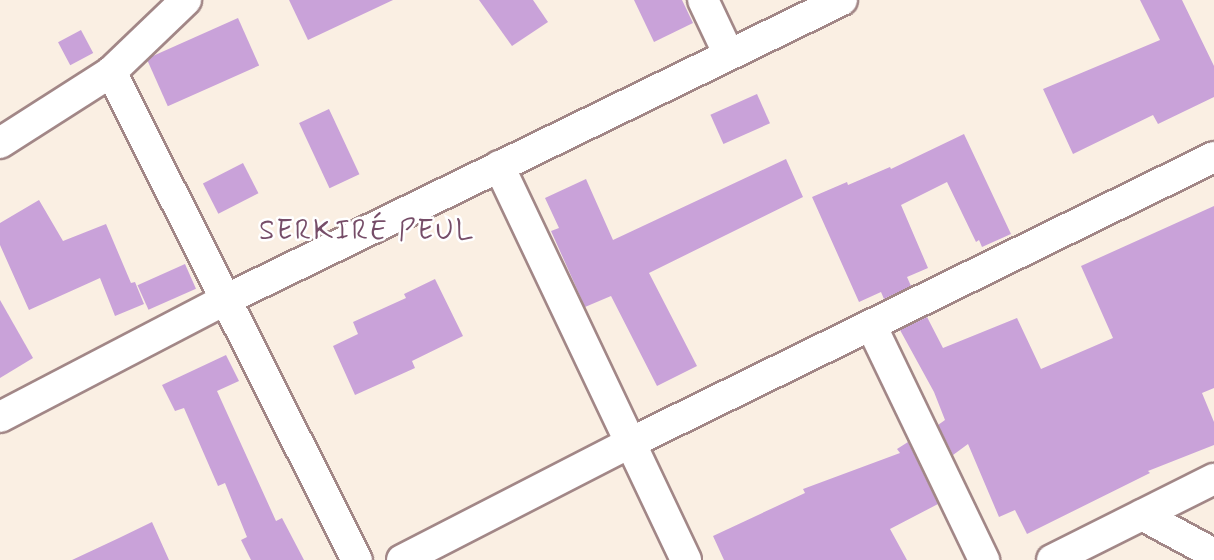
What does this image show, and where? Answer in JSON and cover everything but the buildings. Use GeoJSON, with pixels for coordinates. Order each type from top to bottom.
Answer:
{"type":"FeatureCollection","features":[{"type":"Feature","properties":{"kind":"street"},"geometry":{"type":"LineString","coordinates":[[703,0],[728,53]]}},
{"type":"Feature","properties":{"kind":"street"},"geometry":{"type":"LineString","coordinates":[[0,417],[225,300],[728,53],[842,0]]}},
{"type":"Feature","properties":{"kind":"street"},"geometry":{"type":"LineString","coordinates":[[0,143],[111,72],[183,1]]}},
{"type":"Feature","properties":{"kind":"street"},"geometry":{"type":"LineString","coordinates":[[111,72],[357,560]]}},
{"type":"Feature","properties":{"kind":"street"},"geometry":{"type":"LineString","coordinates":[[402,560],[630,443],[1214,157]]}},
{"type":"Feature","properties":{"kind":"street"},"geometry":{"type":"LineString","coordinates":[[499,166],[686,560]]}},
{"type":"Feature","properties":{"kind":"street"},"geometry":{"type":"LineString","coordinates":[[871,325],[984,560]]}},
{"type":"Feature","properties":{"kind":"street"},"geometry":{"type":"LineString","coordinates":[[1052,560],[1214,479]]}},
{"type":"Feature","properties":{"kind":"street"},"geometry":{"type":"LineString","coordinates":[[1142,515],[1214,554]]}},
{"type":"Feature","properties":{"kind":"district","name":"SERKIRÉ PEUL"},"geometry":{"type":"Point","coordinates":[367,232]}}]}
